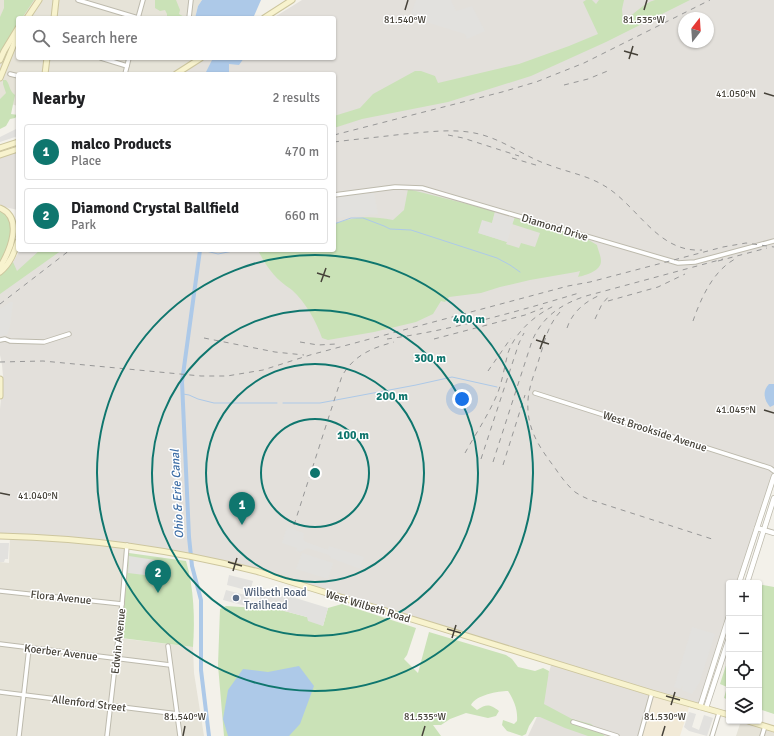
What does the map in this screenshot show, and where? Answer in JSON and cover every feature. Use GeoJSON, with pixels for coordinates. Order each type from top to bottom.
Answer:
{"type":"FeatureCollection","features":[{"type":"Feature","properties":{"kind":"main road"},"geometry":{"type":"LineString","coordinates":[[28,16],[39,0]]}},
{"type":"Feature","properties":{"kind":"main road"},"geometry":{"type":"LineString","coordinates":[[54,16],[56,0]]}},
{"type":"Feature","properties":{"kind":"main road"},"geometry":{"type":"LineString","coordinates":[[267,16],[292,0]]}},
{"type":"Feature","properties":{"kind":"main road"},"geometry":{"type":"LineString","coordinates":[[0,60],[16,31]]}},
{"type":"Feature","properties":{"kind":"main road"},"geometry":{"type":"LineString","coordinates":[[0,78],[16,39]]}},
{"type":"Feature","properties":{"kind":"main road"},"geometry":{"type":"LineString","coordinates":[[45,72],[47,60]]}},
{"type":"Feature","properties":{"kind":"main road"},"geometry":{"type":"LineString","coordinates":[[179,72],[198,60]]}},
{"type":"Feature","properties":{"kind":"main road"},"geometry":{"type":"LineString","coordinates":[[0,148],[16,143]]}},
{"type":"Feature","properties":{"kind":"main road"},"geometry":{"type":"LineString","coordinates":[[0,155],[16,150]]}},
{"type":"Feature","properties":{"kind":"main road"},"geometry":{"type":"LineString","coordinates":[[0,208],[10,216],[13,227],[10,249],[0,267]]}},
{"type":"Feature","properties":{"kind":"main road"},"geometry":{"type":"LineString","coordinates":[[0,272],[7,266],[16,246]]}},
{"type":"Feature","properties":{"kind":"main road"},"geometry":{"type":"LineString","coordinates":[[0,379],[0,396]]}},
{"type":"Feature","properties":{"kind":"main road","name":"West Wilbeth Road"},"geometry":{"type":"LineString","coordinates":[[0,536],[42,537],[127,545],[202,559],[259,572],[726,715]]}},
{"type":"Feature","properties":{"kind":"main road"},"geometry":{"type":"LineString","coordinates":[[758,724],[774,729]]}},
{"type":"Feature","properties":{"kind":"street"},"geometry":{"type":"LineString","coordinates":[[78,0],[131,16]]}},
{"type":"Feature","properties":{"kind":"street"},"geometry":{"type":"LineString","coordinates":[[139,16],[143,0]]}},
{"type":"Feature","properties":{"kind":"street"},"geometry":{"type":"LineString","coordinates":[[189,16],[191,0]]}},
{"type":"Feature","properties":{"kind":"street"},"geometry":{"type":"LineString","coordinates":[[108,60],[127,66]]}},
{"type":"Feature","properties":{"kind":"street"},"geometry":{"type":"LineString","coordinates":[[126,72],[128,60]]}},
{"type":"Feature","properties":{"kind":"street"},"geometry":{"type":"LineString","coordinates":[[10,74],[16,76]]}},
{"type":"Feature","properties":{"kind":"street","name":"Diamond Drive"},"geometry":{"type":"LineString","coordinates":[[336,195],[395,187],[422,188],[678,263],[695,262],[774,241]]}},
{"type":"Feature","properties":{"kind":"street"},"geometry":{"type":"LineString","coordinates":[[0,340],[5,339],[10,341],[44,342],[69,334]]}},
{"type":"Feature","properties":{"kind":"street","name":"West Brookside Avenue"},"geometry":{"type":"LineString","coordinates":[[535,393],[770,468],[774,471]]}},
{"type":"Feature","properties":{"kind":"street"},"geometry":{"type":"LineString","coordinates":[[741,580],[774,476]]}},
{"type":"Feature","properties":{"kind":"street"},"geometry":{"type":"LineString","coordinates":[[748,580],[774,498]]}},
{"type":"Feature","properties":{"kind":"street"},"geometry":{"type":"LineString","coordinates":[[757,528],[774,533]]}},
{"type":"Feature","properties":{"kind":"street","name":"Edwin Avenue"},"geometry":{"type":"LineString","coordinates":[[107,736],[127,545]]}},
{"type":"Feature","properties":{"kind":"street","name":"Flora Avenue"},"geometry":{"type":"LineString","coordinates":[[0,591],[122,604]]}},
{"type":"Feature","properties":{"kind":"street"},"geometry":{"type":"LineString","coordinates":[[700,707],[726,625]]}},
{"type":"Feature","properties":{"kind":"street","name":"Koerber Avenue"},"geometry":{"type":"LineString","coordinates":[[0,644],[170,665]]}},
{"type":"Feature","properties":{"kind":"street"},"geometry":{"type":"LineString","coordinates":[[168,646],[180,736]]}},
{"type":"Feature","properties":{"kind":"street"},"geometry":{"type":"LineString","coordinates":[[706,708],[726,647]]}},
{"type":"Feature","properties":{"kind":"street"},"geometry":{"type":"LineString","coordinates":[[19,736],[29,648]]}},
{"type":"Feature","properties":{"kind":"street","name":"Allenford Street"},"geometry":{"type":"LineString","coordinates":[[0,692],[178,714]]}},
{"type":"Feature","properties":{"kind":"street"},"geometry":{"type":"LineString","coordinates":[[640,736],[652,693]]}},
{"type":"Feature","properties":{"kind":"street"},"geometry":{"type":"LineString","coordinates":[[712,736],[719,712]]}},
{"type":"Feature","properties":{"kind":"street"},"geometry":{"type":"LineString","coordinates":[[573,722],[617,736]]}},
{"type":"Feature","properties":{"kind":"street"},"geometry":{"type":"LineString","coordinates":[[762,736],[765,726]]}},
{"type":"Feature","properties":{"kind":"shaded area"},"geometry":{"type":"Polygon","coordinates":[[[0,0],[202,0],[198,6],[196,16],[16,16],[16,60],[198,60],[179,72],[16,72],[16,105],[0,101],[0,78],[2,71],[0,71],[0,0]]]}},
{"type":"Feature","properties":{"kind":"shaded area"},"geometry":{"type":"Polygon","coordinates":[[[302,0],[774,0],[774,476],[740,580],[726,580],[726,625],[700,707],[652,693],[640,736],[528,736],[543,704],[546,682],[552,662],[263,574],[127,545],[0,536],[0,409],[3,376],[0,355],[0,274],[13,262],[19,252],[336,252],[336,72],[182,72],[202,60],[336,60],[336,16],[276,16],[302,0]]]}},
{"type":"Feature","properties":{"kind":"shaded area"},"geometry":{"type":"Polygon","coordinates":[[[416,0],[451,0],[456,11],[472,6],[485,31],[467,39],[465,34],[413,18],[414,15],[411,14],[416,0]]]}},
{"type":"Feature","properties":{"kind":"shaded area"},"geometry":{"type":"Polygon","coordinates":[[[16,129],[16,137],[0,142],[0,137],[16,129]]]}},
{"type":"Feature","properties":{"kind":"shaded area"},"geometry":{"type":"Polygon","coordinates":[[[16,150],[16,210],[0,206],[0,155],[16,150]]]}},
{"type":"Feature","properties":{"kind":"shaded area"},"geometry":{"type":"Polygon","coordinates":[[[374,193],[378,214],[336,218],[336,197],[374,193]]]}},
{"type":"Feature","properties":{"kind":"shaded area"},"geometry":{"type":"Polygon","coordinates":[[[495,213],[514,219],[507,242],[478,233],[482,220],[492,223],[495,213]]]}},
{"type":"Feature","properties":{"kind":"shaded area"},"geometry":{"type":"Polygon","coordinates":[[[10,302],[13,302],[10,326],[7,335],[0,336],[0,309],[10,302]]]}},
{"type":"Feature","properties":{"kind":"shaded area"},"geometry":{"type":"Polygon","coordinates":[[[287,527],[304,533],[303,539],[306,542],[328,550],[329,546],[364,557],[360,569],[331,558],[329,555],[307,548],[300,552],[296,551],[297,548],[282,543],[287,527]]]}},
{"type":"Feature","properties":{"kind":"shaded area"},"geometry":{"type":"Polygon","coordinates":[[[10,536],[127,545],[118,638],[193,647],[194,673],[204,736],[0,736],[0,562],[9,563],[10,536]]]}},
{"type":"Feature","properties":{"kind":"shaded area"},"geometry":{"type":"Polygon","coordinates":[[[0,543],[9,543],[8,559],[5,559],[4,562],[0,562],[0,543]]]}},
{"type":"Feature","properties":{"kind":"shaded area"},"geometry":{"type":"Polygon","coordinates":[[[302,553],[333,563],[328,579],[296,569],[302,553]]]}},
{"type":"Feature","properties":{"kind":"shaded area"},"geometry":{"type":"Polygon","coordinates":[[[129,556],[155,560],[153,576],[128,573],[129,556]]]}},
{"type":"Feature","properties":{"kind":"shaded area"},"geometry":{"type":"Polygon","coordinates":[[[229,575],[253,581],[250,591],[227,585],[229,575]]]}},
{"type":"Feature","properties":{"kind":"shaded area"},"geometry":{"type":"Polygon","coordinates":[[[263,588],[328,608],[323,626],[308,621],[307,617],[258,604],[263,588]]]}},
{"type":"Feature","properties":{"kind":"shaded area","name":"Wilbeth Road Trailhead"},"geometry":{"type":"Polygon","coordinates":[[[226,590],[249,596],[246,606],[223,600],[226,590]]]}},
{"type":"Feature","properties":{"kind":"shaded area"},"geometry":{"type":"Polygon","coordinates":[[[692,627],[715,634],[699,684],[692,694],[682,690],[683,686],[681,689],[674,687],[692,627]]]}},
{"type":"Feature","properties":{"kind":"shaded area"},"geometry":{"type":"Polygon","coordinates":[[[652,693],[690,704],[680,736],[640,736],[652,693]]]}},
{"type":"Feature","properties":{"kind":"shaded area"},"geometry":{"type":"Polygon","coordinates":[[[689,712],[696,714],[692,727],[699,730],[704,715],[713,718],[707,736],[689,731],[684,727],[689,712]]]}},
{"type":"Feature","properties":{"kind":"shaded area"},"geometry":{"type":"Polygon","coordinates":[[[740,724],[758,724],[774,729],[774,736],[736,736],[740,724]]]}},
{"type":"Feature","properties":{"kind":"green space"},"geometry":{"type":"Polygon","coordinates":[[[4,0],[34,0],[23,16],[16,16],[16,27],[0,54],[0,17],[4,8],[4,0]]]}},
{"type":"Feature","properties":{"kind":"green space"},"geometry":{"type":"Polygon","coordinates":[[[155,0],[176,0],[180,10],[179,14],[182,16],[167,16],[165,10],[160,11],[155,8],[155,0]]]}},
{"type":"Feature","properties":{"kind":"green space"},"geometry":{"type":"Polygon","coordinates":[[[586,0],[592,0],[596,4],[599,0],[624,0],[622,9],[623,21],[646,4],[655,0],[690,0],[606,42],[531,76],[448,102],[362,119],[336,127],[336,115],[360,108],[373,94],[415,71],[421,71],[435,76],[438,83],[519,64],[598,34],[583,2],[586,0]]]}},
{"type":"Feature","properties":{"kind":"green space"},"geometry":{"type":"Polygon","coordinates":[[[3,80],[6,80],[15,95],[11,114],[16,115],[16,117],[10,119],[6,126],[0,129],[0,99],[6,93],[3,80]]]}},
{"type":"Feature","properties":{"kind":"green space"},"geometry":{"type":"Polygon","coordinates":[[[408,189],[495,211],[492,223],[479,233],[507,242],[506,244],[519,248],[521,243],[535,247],[540,233],[512,224],[515,217],[587,239],[597,245],[601,261],[596,270],[578,277],[580,271],[530,280],[481,293],[449,297],[445,302],[441,301],[433,314],[416,322],[374,332],[328,340],[322,338],[314,319],[306,306],[292,290],[273,273],[259,252],[336,252],[336,223],[350,219],[364,218],[393,220],[404,210],[408,189]]]}},
{"type":"Feature","properties":{"kind":"green space"},"geometry":{"type":"Polygon","coordinates":[[[0,210],[8,216],[11,233],[0,264],[0,210]]]}},
{"type":"Feature","properties":{"kind":"green space"},"geometry":{"type":"Polygon","coordinates":[[[38,252],[59,252],[0,294],[0,274],[13,262],[17,271],[38,252]]]}},
{"type":"Feature","properties":{"kind":"green space"},"geometry":{"type":"Polygon","coordinates":[[[129,553],[186,561],[191,582],[193,604],[193,647],[121,638],[129,553]]]}},
{"type":"Feature","properties":{"kind":"green space"},"geometry":{"type":"Polygon","coordinates":[[[762,585],[774,587],[774,714],[762,710],[762,585]]]}},
{"type":"Feature","properties":{"kind":"green space"},"geometry":{"type":"Polygon","coordinates":[[[258,604],[307,617],[323,626],[328,608],[342,604],[416,628],[407,655],[404,659],[418,673],[429,632],[506,655],[512,659],[518,667],[535,671],[543,668],[549,671],[544,704],[572,719],[591,724],[605,736],[588,736],[540,717],[535,717],[526,734],[522,736],[507,731],[502,725],[503,720],[514,724],[517,721],[515,705],[508,691],[482,696],[471,705],[477,710],[486,706],[493,707],[499,711],[496,716],[488,718],[466,713],[450,719],[441,725],[433,725],[441,736],[224,736],[218,665],[220,609],[226,606],[256,608],[258,604]]]}},
{"type":"Feature","properties":{"kind":"green space"},"geometry":{"type":"Polygon","coordinates":[[[726,665],[726,687],[720,684],[726,665]]]}},
{"type":"Feature","properties":{"kind":"water"},"geometry":{"type":"Polygon","coordinates":[[[202,0],[261,0],[254,16],[196,16],[198,6],[202,0]]]}},
{"type":"Feature","properties":{"kind":"water"},"geometry":{"type":"Polygon","coordinates":[[[212,60],[243,60],[239,65],[229,64],[229,72],[206,72],[212,60]]]}},
{"type":"Feature","properties":{"kind":"water"},"geometry":{"type":"Polygon","coordinates":[[[769,384],[774,384],[774,405],[770,407],[765,396],[765,390],[769,384]]]}},
{"type":"Feature","properties":{"kind":"water"},"geometry":{"type":"Polygon","coordinates":[[[299,666],[314,686],[300,724],[289,736],[228,736],[223,719],[228,690],[243,669],[268,672],[299,666]]]}},
{"type":"Feature","properties":{"kind":"waterway"},"geometry":{"type":"LineString","coordinates":[[336,223],[351,218],[363,218],[390,229],[411,230],[497,258],[520,272]]}},
{"type":"Feature","properties":{"kind":"waterway","name":"Ohio & Erie Canal"},"geometry":{"type":"LineString","coordinates":[[200,252],[182,382],[189,537],[192,566],[201,600],[201,670],[209,736]]}},
{"type":"Feature","properties":{"kind":"waterway"},"geometry":{"type":"LineString","coordinates":[[210,252],[218,254],[228,252]]}},
{"type":"Feature","properties":{"kind":"waterway"},"geometry":{"type":"LineString","coordinates":[[283,403],[320,403],[452,377],[497,387]]}},
{"type":"Feature","properties":{"kind":"waterway"},"geometry":{"type":"LineString","coordinates":[[183,394],[214,403],[277,403]]}},
{"type":"Feature","properties":{"kind":"railway"},"geometry":{"type":"LineString","coordinates":[[336,134],[536,82],[584,63],[710,0]]}},
{"type":"Feature","properties":{"kind":"railway"},"geometry":{"type":"LineString","coordinates":[[564,85],[588,79],[610,70]]}},
{"type":"Feature","properties":{"kind":"railway"},"geometry":{"type":"LineString","coordinates":[[336,142],[442,131],[461,131],[479,134],[497,140],[540,162],[583,176],[603,185],[615,193],[648,226],[672,244],[686,249],[702,250]]}},
{"type":"Feature","properties":{"kind":"railway"},"geometry":{"type":"LineString","coordinates":[[448,135],[463,138],[519,156]]}},
{"type":"Feature","properties":{"kind":"railway"},"geometry":{"type":"LineString","coordinates":[[512,158],[539,166]]}},
{"type":"Feature","properties":{"kind":"railway"},"geometry":{"type":"LineString","coordinates":[[0,362],[43,361],[201,376],[227,376],[263,370],[310,355],[568,286],[590,282],[723,247],[746,243],[774,247]]}},
{"type":"Feature","properties":{"kind":"railway"},"geometry":{"type":"LineString","coordinates":[[718,261],[767,248]]}},
{"type":"Feature","properties":{"kind":"railway"},"geometry":{"type":"LineString","coordinates":[[0,304],[67,252]]}},
{"type":"Feature","properties":{"kind":"railway"},"geometry":{"type":"LineString","coordinates":[[493,462],[532,341],[541,325],[553,312],[568,303],[586,296],[723,259]]}},
{"type":"Feature","properties":{"kind":"railway"},"geometry":{"type":"LineString","coordinates":[[693,321],[704,294],[714,278],[727,264],[735,259]]}},
{"type":"Feature","properties":{"kind":"railway"},"geometry":{"type":"LineString","coordinates":[[608,301],[658,287],[685,274]]}},
{"type":"Feature","properties":{"kind":"railway"},"geometry":{"type":"LineString","coordinates":[[387,339],[436,331],[484,320],[579,293]]}},
{"type":"Feature","properties":{"kind":"railway"},"geometry":{"type":"LineString","coordinates":[[595,319],[602,304],[610,295]]}},
{"type":"Feature","properties":{"kind":"railway"},"geometry":{"type":"LineString","coordinates":[[567,328],[575,313],[598,296]]}},
{"type":"Feature","properties":{"kind":"railway"},"geometry":{"type":"LineString","coordinates":[[465,453],[496,397],[511,345],[527,324],[541,313],[556,305]]}},
{"type":"Feature","properties":{"kind":"railway"},"geometry":{"type":"LineString","coordinates":[[434,339],[525,315],[543,308]]}},
{"type":"Feature","properties":{"kind":"railway"},"geometry":{"type":"LineString","coordinates":[[560,312],[547,333],[531,383],[528,400],[531,428],[539,445],[567,484],[575,492],[582,496],[712,539]]}},
{"type":"Feature","properties":{"kind":"railway"},"geometry":{"type":"LineString","coordinates":[[481,459],[519,343],[524,333]]}},
{"type":"Feature","properties":{"kind":"railway"},"geometry":{"type":"LineString","coordinates":[[204,338],[275,352],[304,355]]}},
{"type":"Feature","properties":{"kind":"railway"},"geometry":{"type":"LineString","coordinates":[[488,371],[511,338]]}},
{"type":"Feature","properties":{"kind":"railway"},"geometry":{"type":"LineString","coordinates":[[300,342],[318,345],[336,344]]}},
{"type":"Feature","properties":{"kind":"railway"},"geometry":{"type":"LineString","coordinates":[[294,525],[342,376],[352,363],[364,353],[394,342]]}},
{"type":"Feature","properties":{"kind":"railway"},"geometry":{"type":"LineString","coordinates":[[503,465],[525,395]]}},
{"type":"Feature","properties":{"kind":"place","name":"malco Products"},"geometry":{"type":"Point","coordinates":[242,525]}},
{"type":"Feature","properties":{"kind":"place","name":"Diamond Crystal Ballfield"},"geometry":{"type":"Point","coordinates":[158,593]}},
{"type":"Feature","properties":{"kind":"place","name":"Wilbeth Road Trailhead"},"geometry":{"type":"Point","coordinates":[236,598]}}]}
